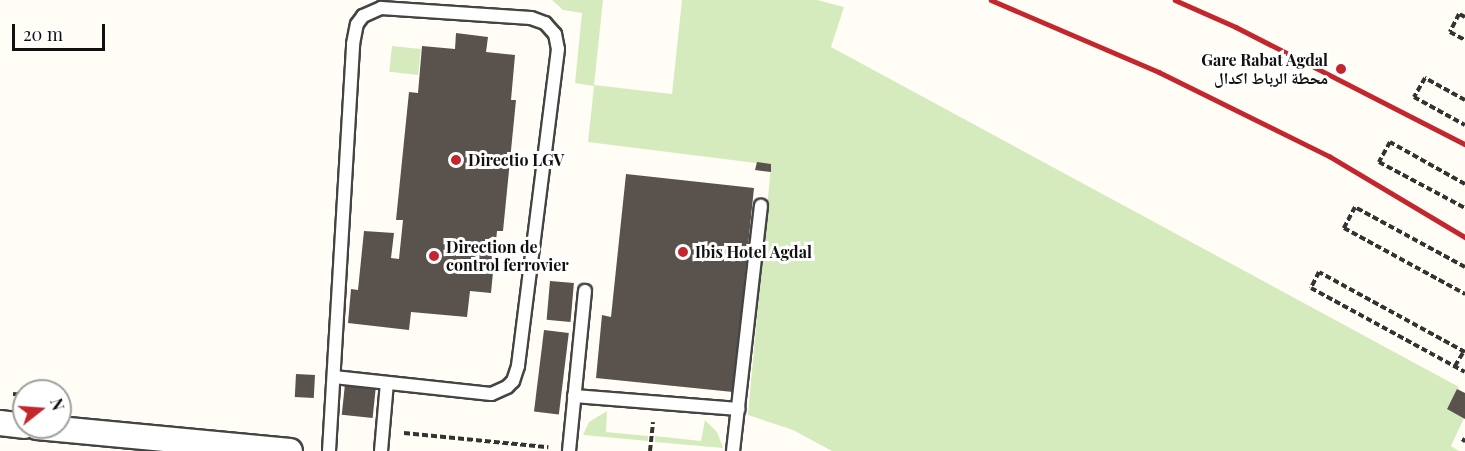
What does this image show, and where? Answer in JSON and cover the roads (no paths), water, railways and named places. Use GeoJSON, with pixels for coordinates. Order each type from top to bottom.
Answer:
{"type":"FeatureCollection","features":[{"type":"Feature","properties":{"kind":"street"},"geometry":{"type":"LineString","coordinates":[[72,431],[211,447],[290,451]]}},
{"type":"Feature","properties":{"kind":"lane"},"geometry":{"type":"LineString","coordinates":[[329,451],[353,44],[357,24],[363,16],[381,8],[538,19],[545,23],[555,34],[558,49],[518,366],[513,381],[507,387],[491,394],[334,377]]}},
{"type":"Feature","properties":{"kind":"lane"},"geometry":{"type":"LineString","coordinates":[[733,451],[761,206]]}},
{"type":"Feature","properties":{"kind":"lane"},"geometry":{"type":"LineString","coordinates":[[569,451],[585,291]]}},
{"type":"Feature","properties":{"kind":"lane"},"geometry":{"type":"LineString","coordinates":[[381,451],[387,383]]}},
{"type":"Feature","properties":{"kind":"lane"},"geometry":{"type":"LineString","coordinates":[[574,396],[738,409]]}},
{"type":"Feature","properties":{"kind":"railway"},"geometry":{"type":"LineString","coordinates":[[991,0],[1159,72],[1329,156],[1465,237]]}},
{"type":"Feature","properties":{"kind":"railway"},"geometry":{"type":"LineString","coordinates":[[1175,0],[1236,27],[1465,144]]}},
{"type":"Feature","properties":{"kind":"place","name":"Gare Rabat Agdal محطة الرباط اكدال"},"geometry":{"type":"Point","coordinates":[1341,69]}},
{"type":"Feature","properties":{"kind":"place","name":"Directio LGV"},"geometry":{"type":"Point","coordinates":[456,160]}},
{"type":"Feature","properties":{"kind":"place","name":"Ibis Hotel Agdal"},"geometry":{"type":"Point","coordinates":[683,252]}},
{"type":"Feature","properties":{"kind":"place","name":"Direction de control ferrovier"},"geometry":{"type":"Point","coordinates":[434,256]}}]}
